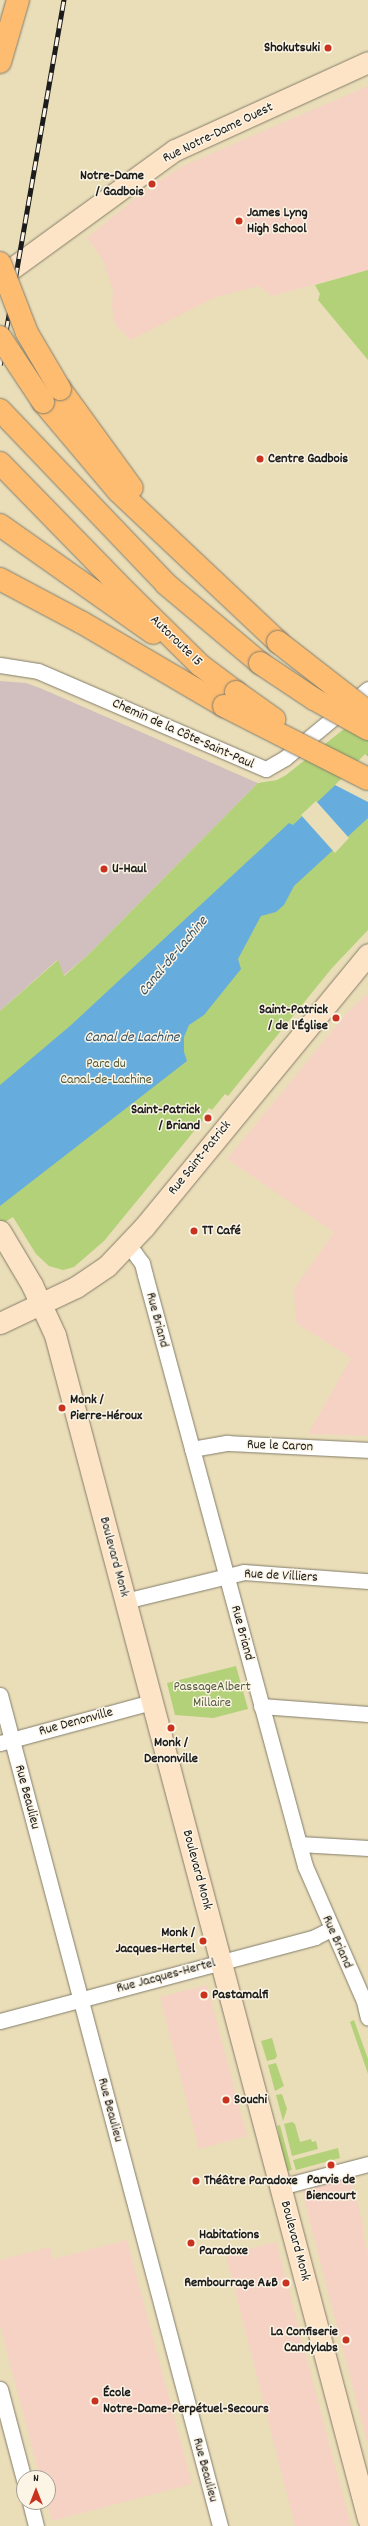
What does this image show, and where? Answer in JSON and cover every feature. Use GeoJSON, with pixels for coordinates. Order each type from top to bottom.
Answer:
{"type":"FeatureCollection","features":[{"type":"Feature","properties":{"kind":"highway"},"geometry":{"type":"LineString","coordinates":[[0,62],[18,0]]}},
{"type":"Feature","properties":{"kind":"highway"},"geometry":{"type":"LineString","coordinates":[[0,263],[27,333],[60,389],[182,552]]}},
{"type":"Feature","properties":{"kind":"highway"},"geometry":{"type":"LineString","coordinates":[[0,337],[43,402],[118,491],[278,642],[368,712]]}},
{"type":"Feature","properties":{"kind":"highway"},"geometry":{"type":"LineString","coordinates":[[0,410],[161,579],[260,663],[320,702],[368,730]]}},
{"type":"Feature","properties":{"kind":"highway","name":"Autoroute 15"},"geometry":{"type":"LineString","coordinates":[[4,467],[120,587],[200,665],[230,699]]}},
{"type":"Feature","properties":{"kind":"highway"},"geometry":{"type":"LineString","coordinates":[[0,525],[200,665]]}},
{"type":"Feature","properties":{"kind":"highway"},"geometry":{"type":"LineString","coordinates":[[0,579],[230,699],[368,779]]}},
{"type":"Feature","properties":{"kind":"street","name":"Rue Notre-Dame Ouest"},"geometry":{"type":"LineString","coordinates":[[0,277],[169,154],[368,62]]}},
{"type":"Feature","properties":{"kind":"street","name":"Chemin de la Côte-Saint-Paul"},"geometry":{"type":"LineString","coordinates":[[0,665],[38,671],[266,769],[285,758],[368,689]]}},
{"type":"Feature","properties":{"kind":"street","name":"Rue Saint-Patrick"},"geometry":{"type":"LineString","coordinates":[[0,1323],[42,1304],[94,1275],[128,1244],[368,954]]}},
{"type":"Feature","properties":{"kind":"street","name":"Boulevard Monk"},"geometry":{"type":"LineString","coordinates":[[0,1231],[42,1304],[55,1335],[368,2519]]}},
{"type":"Feature","properties":{"kind":"street","name":"Rue Briand"},"geometry":{"type":"LineString","coordinates":[[128,1244],[142,1263],[299,1844],[314,1890],[331,1929],[363,1988],[368,2018]]}},
{"type":"Feature","properties":{"kind":"street","name":"Rue le Caron"},"geometry":{"type":"LineString","coordinates":[[192,1450],[227,1444],[368,1450]]}},
{"type":"Feature","properties":{"kind":"street","name":"Rue de Villiers"},"geometry":{"type":"LineString","coordinates":[[125,1601],[244,1572],[368,1581]]}},
{"type":"Feature","properties":{"kind":"street","name":"Rue Beaulieu"},"geometry":{"type":"LineString","coordinates":[[0,1695],[6,1741],[81,1999],[220,2526]]}},
{"type":"Feature","properties":{"kind":"street","name":"Rue Denonville"},"geometry":{"type":"LineString","coordinates":[[6,1741],[152,1702]]}},
{"type":"Feature","properties":{"kind":"street"},"geometry":{"type":"LineString","coordinates":[[261,1706],[368,1714]]}},
{"type":"Feature","properties":{"kind":"street"},"geometry":{"type":"LineString","coordinates":[[299,1844],[368,1848]]}},
{"type":"Feature","properties":{"kind":"street","name":"Rue Jacques-Hertel"},"geometry":{"type":"LineString","coordinates":[[0,2020],[315,1937],[331,1929]]}},
{"type":"Feature","properties":{"kind":"street"},"geometry":{"type":"LineString","coordinates":[[280,2187],[368,2164]]}},
{"type":"Feature","properties":{"kind":"street"},"geometry":{"type":"LineString","coordinates":[[0,2389],[21,2470]]}},
{"type":"Feature","properties":{"kind":"street"},"geometry":{"type":"LineString","coordinates":[[32,2510],[36,2526]]}},
{"type":"Feature","properties":{"kind":"shaded area","name":"James Lyng High School"},"geometry":{"type":"Polygon","coordinates":[[[368,86],[368,270],[272,296],[258,286],[216,297],[131,340],[115,325],[112,306],[113,290],[103,260],[87,238],[148,188],[151,192],[158,186],[156,183],[183,166],[368,86]]]}},
{"type":"Feature","properties":{"kind":"shaded area"},"geometry":{"type":"Polygon","coordinates":[[[0,681],[26,683],[40,688],[258,783],[88,955],[63,976],[57,960],[0,1011],[0,681]]]}},
{"type":"Feature","properties":{"kind":"shaded area"},"geometry":{"type":"Polygon","coordinates":[[[368,993],[368,1436],[308,1434],[351,1358],[296,1323],[294,1289],[334,1232],[227,1159],[348,1012],[368,993]]]}},
{"type":"Feature","properties":{"kind":"shaded area"},"geometry":{"type":"Polygon","coordinates":[[[207,1985],[247,2136],[199,2149],[160,1997],[207,1985]]]}},
{"type":"Feature","properties":{"kind":"shaded area"},"geometry":{"type":"Polygon","coordinates":[[[351,2178],[363,2224],[363,2234],[368,2255],[368,2446],[302,2191],[351,2178]]]}},
{"type":"Feature","properties":{"kind":"shaded area","name":"École Notre-Dame-Perpétuel-Secours"},"geometry":{"type":"Polygon","coordinates":[[[127,2240],[192,2484],[52,2521],[49,2510],[56,2510],[56,2470],[38,2470],[0,2325],[0,2260],[50,2247],[53,2259],[127,2240]]]}},
{"type":"Feature","properties":{"kind":"shaded area"},"geometry":{"type":"Polygon","coordinates":[[[276,2242],[351,2526],[295,2526],[226,2255],[276,2242]]]}},
{"type":"Feature","properties":{"kind":"green space"},"geometry":{"type":"Polygon","coordinates":[[[368,270],[368,360],[318,300],[320,294],[315,285],[368,270]]]}},
{"type":"Feature","properties":{"kind":"green space","name":"Parc du Canal-de-Lachine"},"geometry":{"type":"Polygon","coordinates":[[[368,710],[368,930],[332,968],[228,1096],[225,1094],[212,1110],[209,1108],[204,1114],[204,1119],[104,1241],[74,1267],[63,1270],[49,1266],[36,1254],[13,1217],[0,1225],[0,1011],[58,960],[64,976],[88,955],[258,783],[277,780],[286,775],[368,710]]]}},
{"type":"Feature","properties":{"kind":"green space","name":"PassageAlbert Millaire"},"geometry":{"type":"Polygon","coordinates":[[[236,1666],[248,1709],[213,1718],[175,1715],[167,1683],[236,1666]]]}},
{"type":"Feature","properties":{"kind":"green space"},"geometry":{"type":"Polygon","coordinates":[[[354,2020],[368,2059],[368,2074],[350,2022],[354,2020]]]}},
{"type":"Feature","properties":{"kind":"green space"},"geometry":{"type":"Polygon","coordinates":[[[272,2038],[277,2056],[275,2059],[267,2061],[261,2041],[272,2038]]]}},
{"type":"Feature","properties":{"kind":"green space"},"geometry":{"type":"Polygon","coordinates":[[[276,2063],[284,2086],[275,2091],[268,2065],[276,2063]]]}},
{"type":"Feature","properties":{"kind":"green space"},"geometry":{"type":"Polygon","coordinates":[[[282,2094],[287,2109],[283,2121],[276,2095],[282,2094]]]}},
{"type":"Feature","properties":{"kind":"green space"},"geometry":{"type":"Polygon","coordinates":[[[292,2122],[295,2124],[300,2142],[311,2139],[312,2142],[316,2141],[318,2149],[292,2156],[284,2124],[292,2122]]]}},
{"type":"Feature","properties":{"kind":"green space"},"geometry":{"type":"Polygon","coordinates":[[[280,2125],[292,2170],[284,2172],[277,2145],[279,2135],[277,2126],[280,2125]]]}},
{"type":"Feature","properties":{"kind":"green space"},"geometry":{"type":"Polygon","coordinates":[[[338,2148],[340,2158],[296,2170],[293,2160],[338,2148]]]}},
{"type":"Feature","properties":{"kind":"water","name":"Canal de Lachine"},"geometry":{"type":"Polygon","coordinates":[[[368,754],[368,818],[294,886],[284,905],[276,912],[261,916],[238,959],[241,969],[204,1015],[189,1025],[184,1037],[184,1052],[187,1061],[0,1206],[0,1085],[70,1026],[289,823],[293,825],[368,754]]]}},
{"type":"Feature","properties":{"kind":"pier"},"geometry":{"type":"Polygon","coordinates":[[[365,754],[368,756],[368,802],[335,785],[365,754]]]}},
{"type":"Feature","properties":{"kind":"pier"},"geometry":{"type":"Polygon","coordinates":[[[316,801],[349,838],[335,853],[301,815],[316,801]]]}},
{"type":"Feature","properties":{"kind":"railway"},"geometry":{"type":"LineString","coordinates":[[0,365],[64,0]]}},
{"type":"Feature","properties":{"kind":"place","name":"Shokutsuki"},"geometry":{"type":"Point","coordinates":[328,48]}},
{"type":"Feature","properties":{"kind":"place","name":"Notre-Dame / Gadbois"},"geometry":{"type":"Point","coordinates":[152,184]}},
{"type":"Feature","properties":{"kind":"place","name":"James Lyng High School"},"geometry":{"type":"Point","coordinates":[239,221]}},
{"type":"Feature","properties":{"kind":"place","name":"Centre Gadbois"},"geometry":{"type":"Point","coordinates":[260,459]}},
{"type":"Feature","properties":{"kind":"place","name":"U-Haul"},"geometry":{"type":"Point","coordinates":[104,869]}},
{"type":"Feature","properties":{"kind":"place","name":"Saint-Patrick / de l'Église"},"geometry":{"type":"Point","coordinates":[336,1018]}},
{"type":"Feature","properties":{"kind":"place","name":"Saint-Patrick / Briand"},"geometry":{"type":"Point","coordinates":[208,1118]}},
{"type":"Feature","properties":{"kind":"place","name":"TT Café"},"geometry":{"type":"Point","coordinates":[194,1231]}},
{"type":"Feature","properties":{"kind":"place","name":"Monk / Pierre-Héroux"},"geometry":{"type":"Point","coordinates":[62,1408]}},
{"type":"Feature","properties":{"kind":"place","name":"Monk / Denonville"},"geometry":{"type":"Point","coordinates":[171,1728]}},
{"type":"Feature","properties":{"kind":"place","name":"Monk / Jacques-Hertel"},"geometry":{"type":"Point","coordinates":[203,1941]}},
{"type":"Feature","properties":{"kind":"place","name":"Pastamalfi"},"geometry":{"type":"Point","coordinates":[204,1995]}},
{"type":"Feature","properties":{"kind":"place","name":"Souchi"},"geometry":{"type":"Point","coordinates":[226,2100]}},
{"type":"Feature","properties":{"kind":"place","name":"Parvis de Biencourt"},"geometry":{"type":"Point","coordinates":[331,2165]}},
{"type":"Feature","properties":{"kind":"place","name":"Théâtre Paradoxe"},"geometry":{"type":"Point","coordinates":[196,2181]}},
{"type":"Feature","properties":{"kind":"place","name":"Habitations Paradoxe"},"geometry":{"type":"Point","coordinates":[191,2243]}},
{"type":"Feature","properties":{"kind":"place","name":"Rembourrage A&B"},"geometry":{"type":"Point","coordinates":[286,2283]}},
{"type":"Feature","properties":{"kind":"place","name":"La Confiserie Candylabs"},"geometry":{"type":"Point","coordinates":[346,2340]}},
{"type":"Feature","properties":{"kind":"place","name":"École Notre-Dame-Perpétuel-Secours"},"geometry":{"type":"Point","coordinates":[95,2401]}},
{"type":"Feature","properties":{"kind":"water label","name":"Canal-de-Lachine"},"geometry":{"type":"Point","coordinates":[174,957]}}]}
